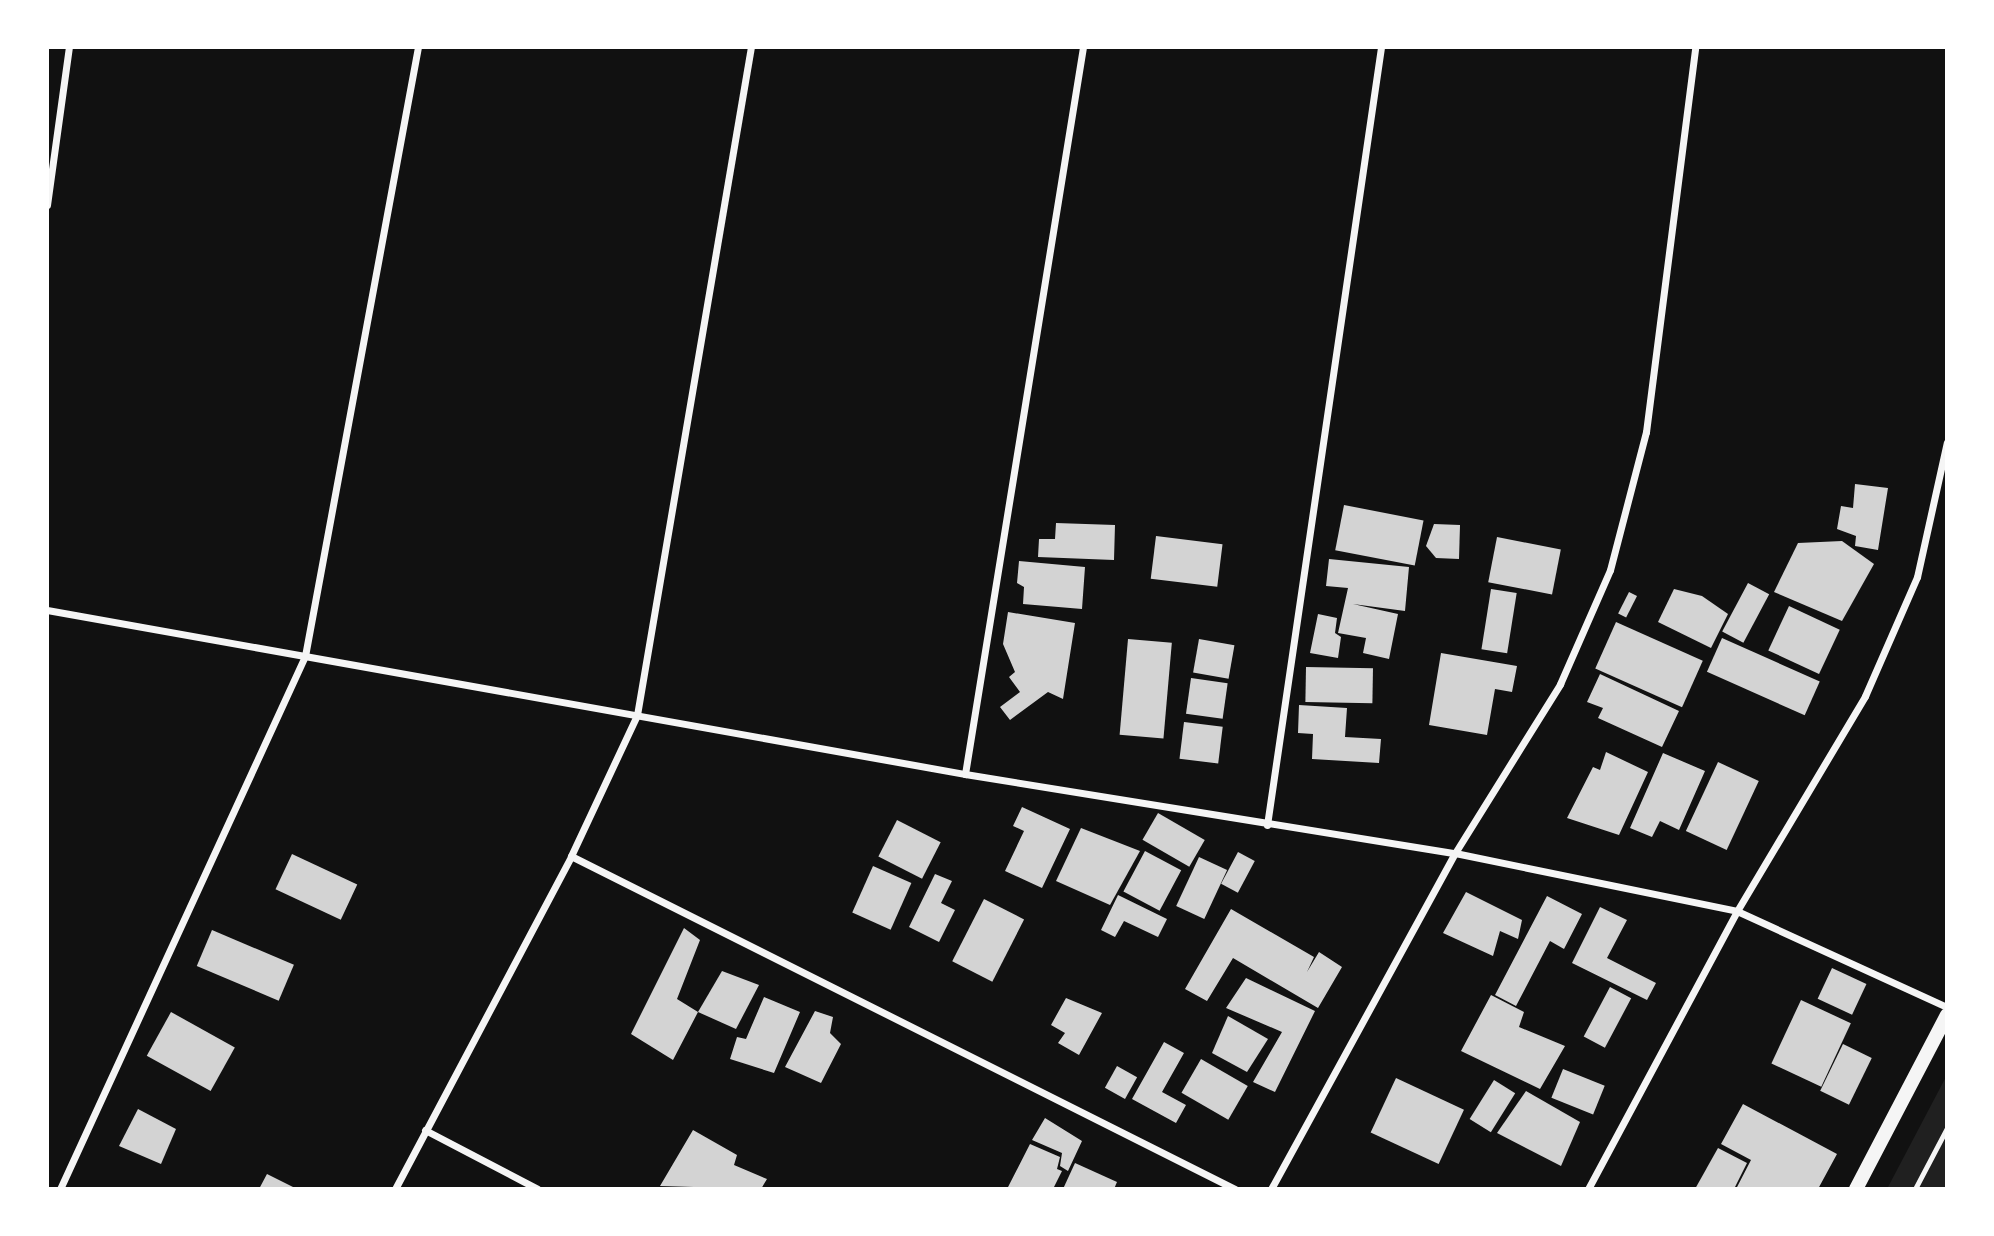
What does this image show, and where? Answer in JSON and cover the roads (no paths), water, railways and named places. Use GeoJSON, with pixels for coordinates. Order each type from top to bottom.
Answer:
{"type":"FeatureCollection","features":[{"type":"Feature","properties":{"kind":"main road"},"geometry":{"type":"LineString","coordinates":[[1856,1189],[1947,1015]]}},
{"type":"Feature","properties":{"kind":"street"},"geometry":{"type":"LineString","coordinates":[[47,205],[69,47]]}},
{"type":"Feature","properties":{"kind":"street"},"geometry":{"type":"LineString","coordinates":[[60,1189],[304,656],[418,47]]}},
{"type":"Feature","properties":{"kind":"street"},"geometry":{"type":"LineString","coordinates":[[395,1189],[570,856],[637,715],[751,47]]}},
{"type":"Feature","properties":{"kind":"street"},"geometry":{"type":"LineString","coordinates":[[965,774],[1083,47]]}},
{"type":"Feature","properties":{"kind":"street"},"geometry":{"type":"LineString","coordinates":[[1267,825],[1381,47]]}},
{"type":"Feature","properties":{"kind":"street"},"geometry":{"type":"LineString","coordinates":[[1271,1189],[1455,853],[1560,684],[1610,570],[1646,432],[1695,47]]}},
{"type":"Feature","properties":{"kind":"street"},"geometry":{"type":"LineString","coordinates":[[1588,1189],[1737,911],[1865,695],[1917,577],[1947,442]]}},
{"type":"Feature","properties":{"kind":"street"},"geometry":{"type":"LineString","coordinates":[[47,610],[965,774],[1267,825],[1455,853],[1737,911],[1947,1007]]}},
{"type":"Feature","properties":{"kind":"street"},"geometry":{"type":"LineString","coordinates":[[570,856],[1235,1189]]}},
{"type":"Feature","properties":{"kind":"street"},"geometry":{"type":"LineString","coordinates":[[425,1130],[538,1189]]}}]}
